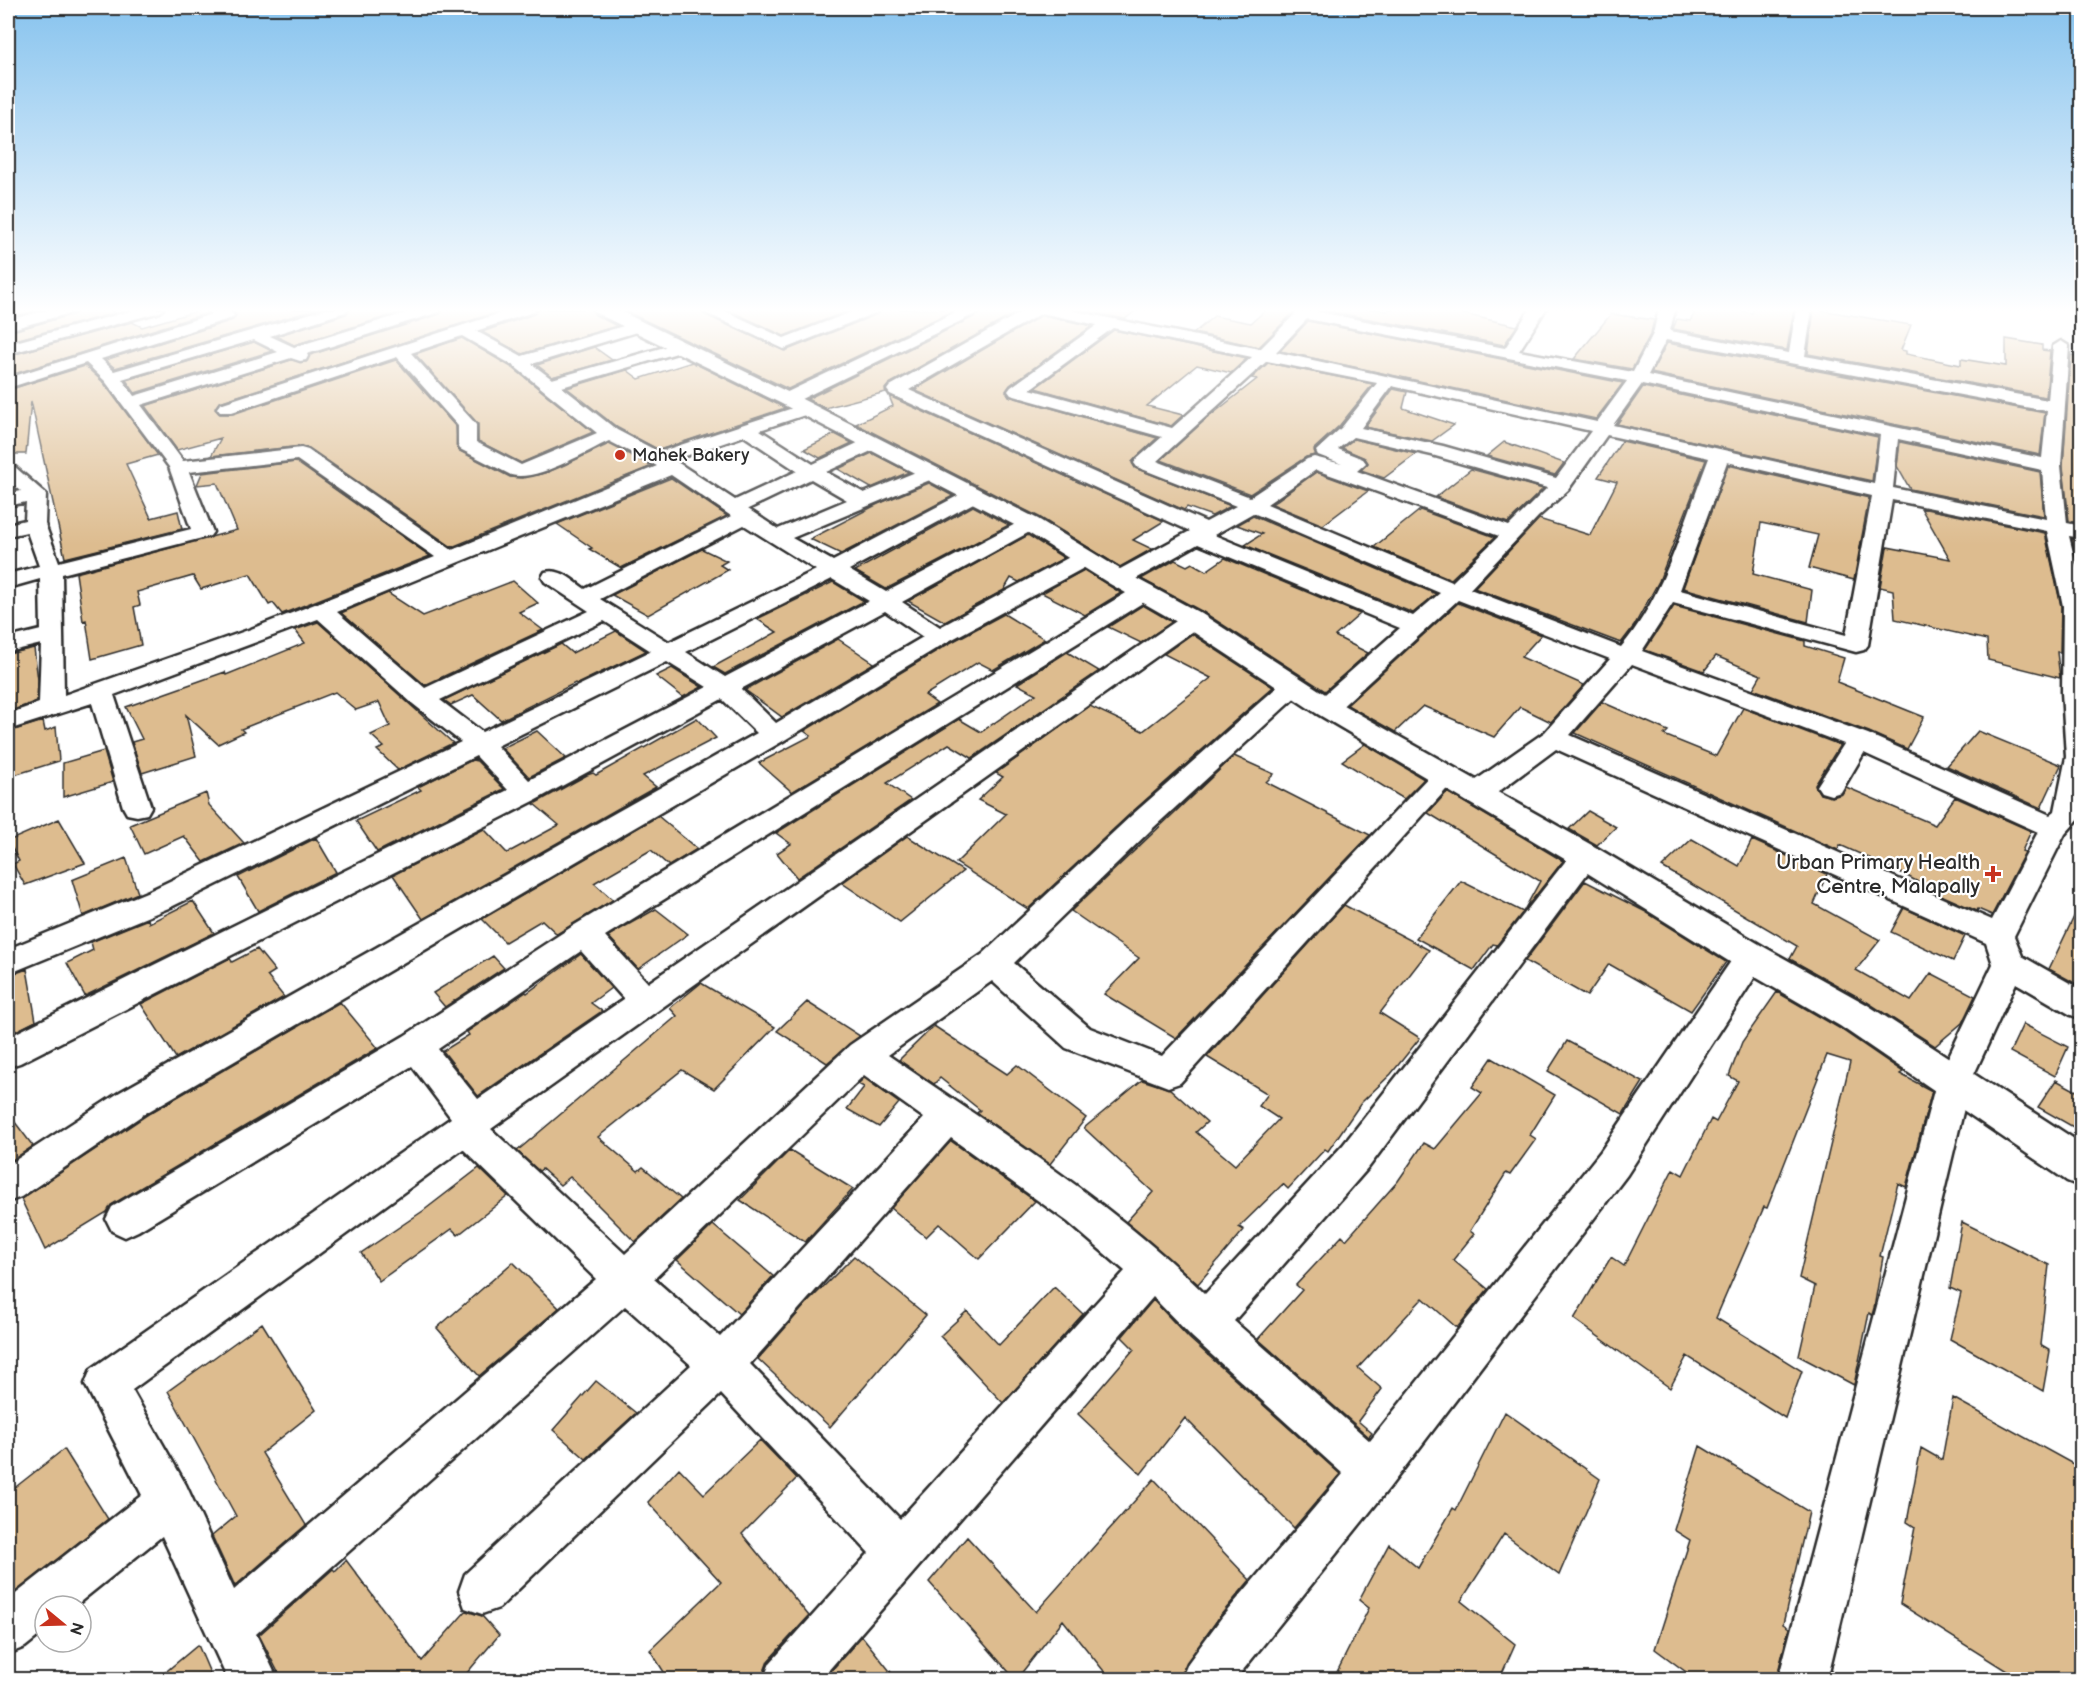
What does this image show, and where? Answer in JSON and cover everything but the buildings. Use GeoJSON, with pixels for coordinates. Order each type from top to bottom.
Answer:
{"type":"FeatureCollection","features":[{"type":"Feature","properties":{"kind":"street"},"geometry":{"type":"LineString","coordinates":[[8,581],[202,532],[178,467],[120,388]]}},
{"type":"Feature","properties":{"kind":"street"},"geometry":{"type":"LineString","coordinates":[[132,402],[179,388]]}},
{"type":"Feature","properties":{"kind":"street"},"geometry":{"type":"LineString","coordinates":[[226,408],[291,388]]}},
{"type":"Feature","properties":{"kind":"street"},"geometry":{"type":"LineString","coordinates":[[434,388],[468,425],[467,445],[518,471],[529,470],[609,434]]}},
{"type":"Feature","properties":{"kind":"street"},"geometry":{"type":"LineString","coordinates":[[554,388],[609,434],[665,463],[776,537],[887,602],[939,637]]}},
{"type":"Feature","properties":{"kind":"street"},"geometry":{"type":"LineString","coordinates":[[764,388],[1030,524],[1131,586],[1193,620],[1326,707],[1586,856],[1751,957],[1853,1015],[2082,1168]]}},
{"type":"Feature","properties":{"kind":"street"},"geometry":{"type":"LineString","coordinates":[[8,722],[101,692],[322,611],[746,429],[826,388]]}},
{"type":"Feature","properties":{"kind":"street"},"geometry":{"type":"LineString","coordinates":[[900,388],[896,390],[1202,533],[1414,625]]}},
{"type":"Feature","properties":{"kind":"street"},"geometry":{"type":"LineString","coordinates":[[1021,388],[1017,391],[1177,435]]}},
{"type":"Feature","properties":{"kind":"street"},"geometry":{"type":"LineString","coordinates":[[1228,388],[1144,463],[1252,505],[1455,591],[1859,740],[2054,828]]}},
{"type":"Feature","properties":{"kind":"street"},"geometry":{"type":"LineString","coordinates":[[1343,473],[1356,463],[1325,451],[1350,431],[1383,388]]}},
{"type":"Feature","properties":{"kind":"street"},"geometry":{"type":"LineString","coordinates":[[1418,388],[1883,492],[2069,530]]}},
{"type":"Feature","properties":{"kind":"street"},"geometry":{"type":"LineString","coordinates":[[1326,707],[1414,625],[1455,591],[1531,513],[1561,486],[1631,388]]}},
{"type":"Feature","properties":{"kind":"street"},"geometry":{"type":"LineString","coordinates":[[1683,388],[2051,466]]}},
{"type":"Feature","properties":{"kind":"street"},"geometry":{"type":"LineString","coordinates":[[1950,388],[2056,407]]}},
{"type":"Feature","properties":{"kind":"street"},"geometry":{"type":"LineString","coordinates":[[1802,1680],[1953,1083],[2054,828],[2068,814],[2079,758],[2078,607],[2069,530],[2051,466],[2058,388]]}},
{"type":"Feature","properties":{"kind":"street"},"geometry":{"type":"LineString","coordinates":[[746,429],[812,472],[862,500]]}},
{"type":"Feature","properties":{"kind":"street"},"geometry":{"type":"LineString","coordinates":[[1350,431],[1436,450],[1561,486]]}},
{"type":"Feature","properties":{"kind":"street"},"geometry":{"type":"LineString","coordinates":[[1667,594],[1856,645],[1883,492],[1890,432]]}},
{"type":"Feature","properties":{"kind":"street"},"geometry":{"type":"LineString","coordinates":[[584,598],[812,472],[873,443]]}},
{"type":"Feature","properties":{"kind":"street"},"geometry":{"type":"LineString","coordinates":[[178,467],[301,454],[450,558]]}},
{"type":"Feature","properties":{"kind":"street"},"geometry":{"type":"LineString","coordinates":[[1476,794],[1554,738],[1627,656],[1667,594],[1720,455]]}},
{"type":"Feature","properties":{"kind":"street"},"geometry":{"type":"LineString","coordinates":[[125,1219],[416,1046],[584,933],[1131,586],[1202,533],[1252,505],[1314,463],[1513,534]]}},
{"type":"Feature","properties":{"kind":"street"},"geometry":{"type":"LineString","coordinates":[[8,471],[36,494]]}},
{"type":"Feature","properties":{"kind":"street"},"geometry":{"type":"LineString","coordinates":[[776,537],[930,473]]}},
{"type":"Feature","properties":{"kind":"street"},"geometry":{"type":"LineString","coordinates":[[8,500],[36,494]]}},
{"type":"Feature","properties":{"kind":"street"},"geometry":{"type":"LineString","coordinates":[[36,494],[35,524],[51,570],[53,634],[51,709]]}},
{"type":"Feature","properties":{"kind":"street"},"geometry":{"type":"LineString","coordinates":[[8,962],[160,899],[670,651],[833,570],[974,495]]}},
{"type":"Feature","properties":{"kind":"street"},"geometry":{"type":"LineString","coordinates":[[8,530],[35,524]]}},
{"type":"Feature","properties":{"kind":"street"},"geometry":{"type":"LineString","coordinates":[[8,1053],[526,793],[1030,524]]}},
{"type":"Feature","properties":{"kind":"street"},"geometry":{"type":"LineString","coordinates":[[8,1185],[132,1103],[774,735],[939,637],[1085,558]]}},
{"type":"Feature","properties":{"kind":"street"},"geometry":{"type":"LineString","coordinates":[[553,577],[725,688],[774,735]]}},
{"type":"Feature","properties":{"kind":"street"},"geometry":{"type":"LineString","coordinates":[[322,611],[422,699],[480,744],[526,793]]}},
{"type":"Feature","properties":{"kind":"street"},"geometry":{"type":"LineString","coordinates":[[422,699],[605,612]]}},
{"type":"Feature","properties":{"kind":"street"},"geometry":{"type":"LineString","coordinates":[[254,1680],[227,1628],[170,1501],[106,1384],[470,1125],[1193,620]]}},
{"type":"Feature","properties":{"kind":"street"},"geometry":{"type":"LineString","coordinates":[[8,645],[53,634]]}},
{"type":"Feature","properties":{"kind":"street"},"geometry":{"type":"LineString","coordinates":[[227,1628],[625,1280],[862,1055],[994,963],[1142,822],[1293,686]]}},
{"type":"Feature","properties":{"kind":"street"},"geometry":{"type":"LineString","coordinates":[[101,692],[137,807]]}},
{"type":"Feature","properties":{"kind":"street"},"geometry":{"type":"LineString","coordinates":[[1554,738],[2004,950],[2082,1006]]}},
{"type":"Feature","properties":{"kind":"street"},"geometry":{"type":"LineString","coordinates":[[1831,786],[1859,740]]}},
{"type":"Feature","properties":{"kind":"street"},"geometry":{"type":"LineString","coordinates":[[994,963],[1078,1038],[1168,1073],[1445,775]]}},
{"type":"Feature","properties":{"kind":"street"},"geometry":{"type":"LineString","coordinates":[[1206,1323],[1356,1156],[1586,856]]}},
{"type":"Feature","properties":{"kind":"street"},"geometry":{"type":"LineString","coordinates":[[584,933],[646,1002]]}},
{"type":"Feature","properties":{"kind":"street"},"geometry":{"type":"LineString","coordinates":[[1205,1680],[1239,1634],[1374,1472],[1614,1163],[1751,957]]}},
{"type":"Feature","properties":{"kind":"street"},"geometry":{"type":"LineString","coordinates":[[416,1046],[470,1125],[625,1280],[722,1365],[900,1552]]}},
{"type":"Feature","properties":{"kind":"street"},"geometry":{"type":"LineString","coordinates":[[862,1055],[1081,1210],[1152,1269],[1206,1323],[1374,1472]]}},
{"type":"Feature","properties":{"kind":"street"},"geometry":{"type":"LineString","coordinates":[[482,1591],[722,1365],[948,1117]]}},
{"type":"Feature","properties":{"kind":"street"},"geometry":{"type":"LineString","coordinates":[[787,1680],[1152,1269]]}},
{"type":"Feature","properties":{"kind":"street"},"geometry":{"type":"LineString","coordinates":[[8,1630],[170,1501]]}},
{"type":"Feature","properties":{"kind":"place","name":"Mahek Bakery"},"geometry":{"type":"Point","coordinates":[620,455]}},
{"type":"Feature","properties":{"kind":"place","name":"Urban Primary Health Centre, Malapally"},"geometry":{"type":"Point","coordinates":[1993,874]}}]}
